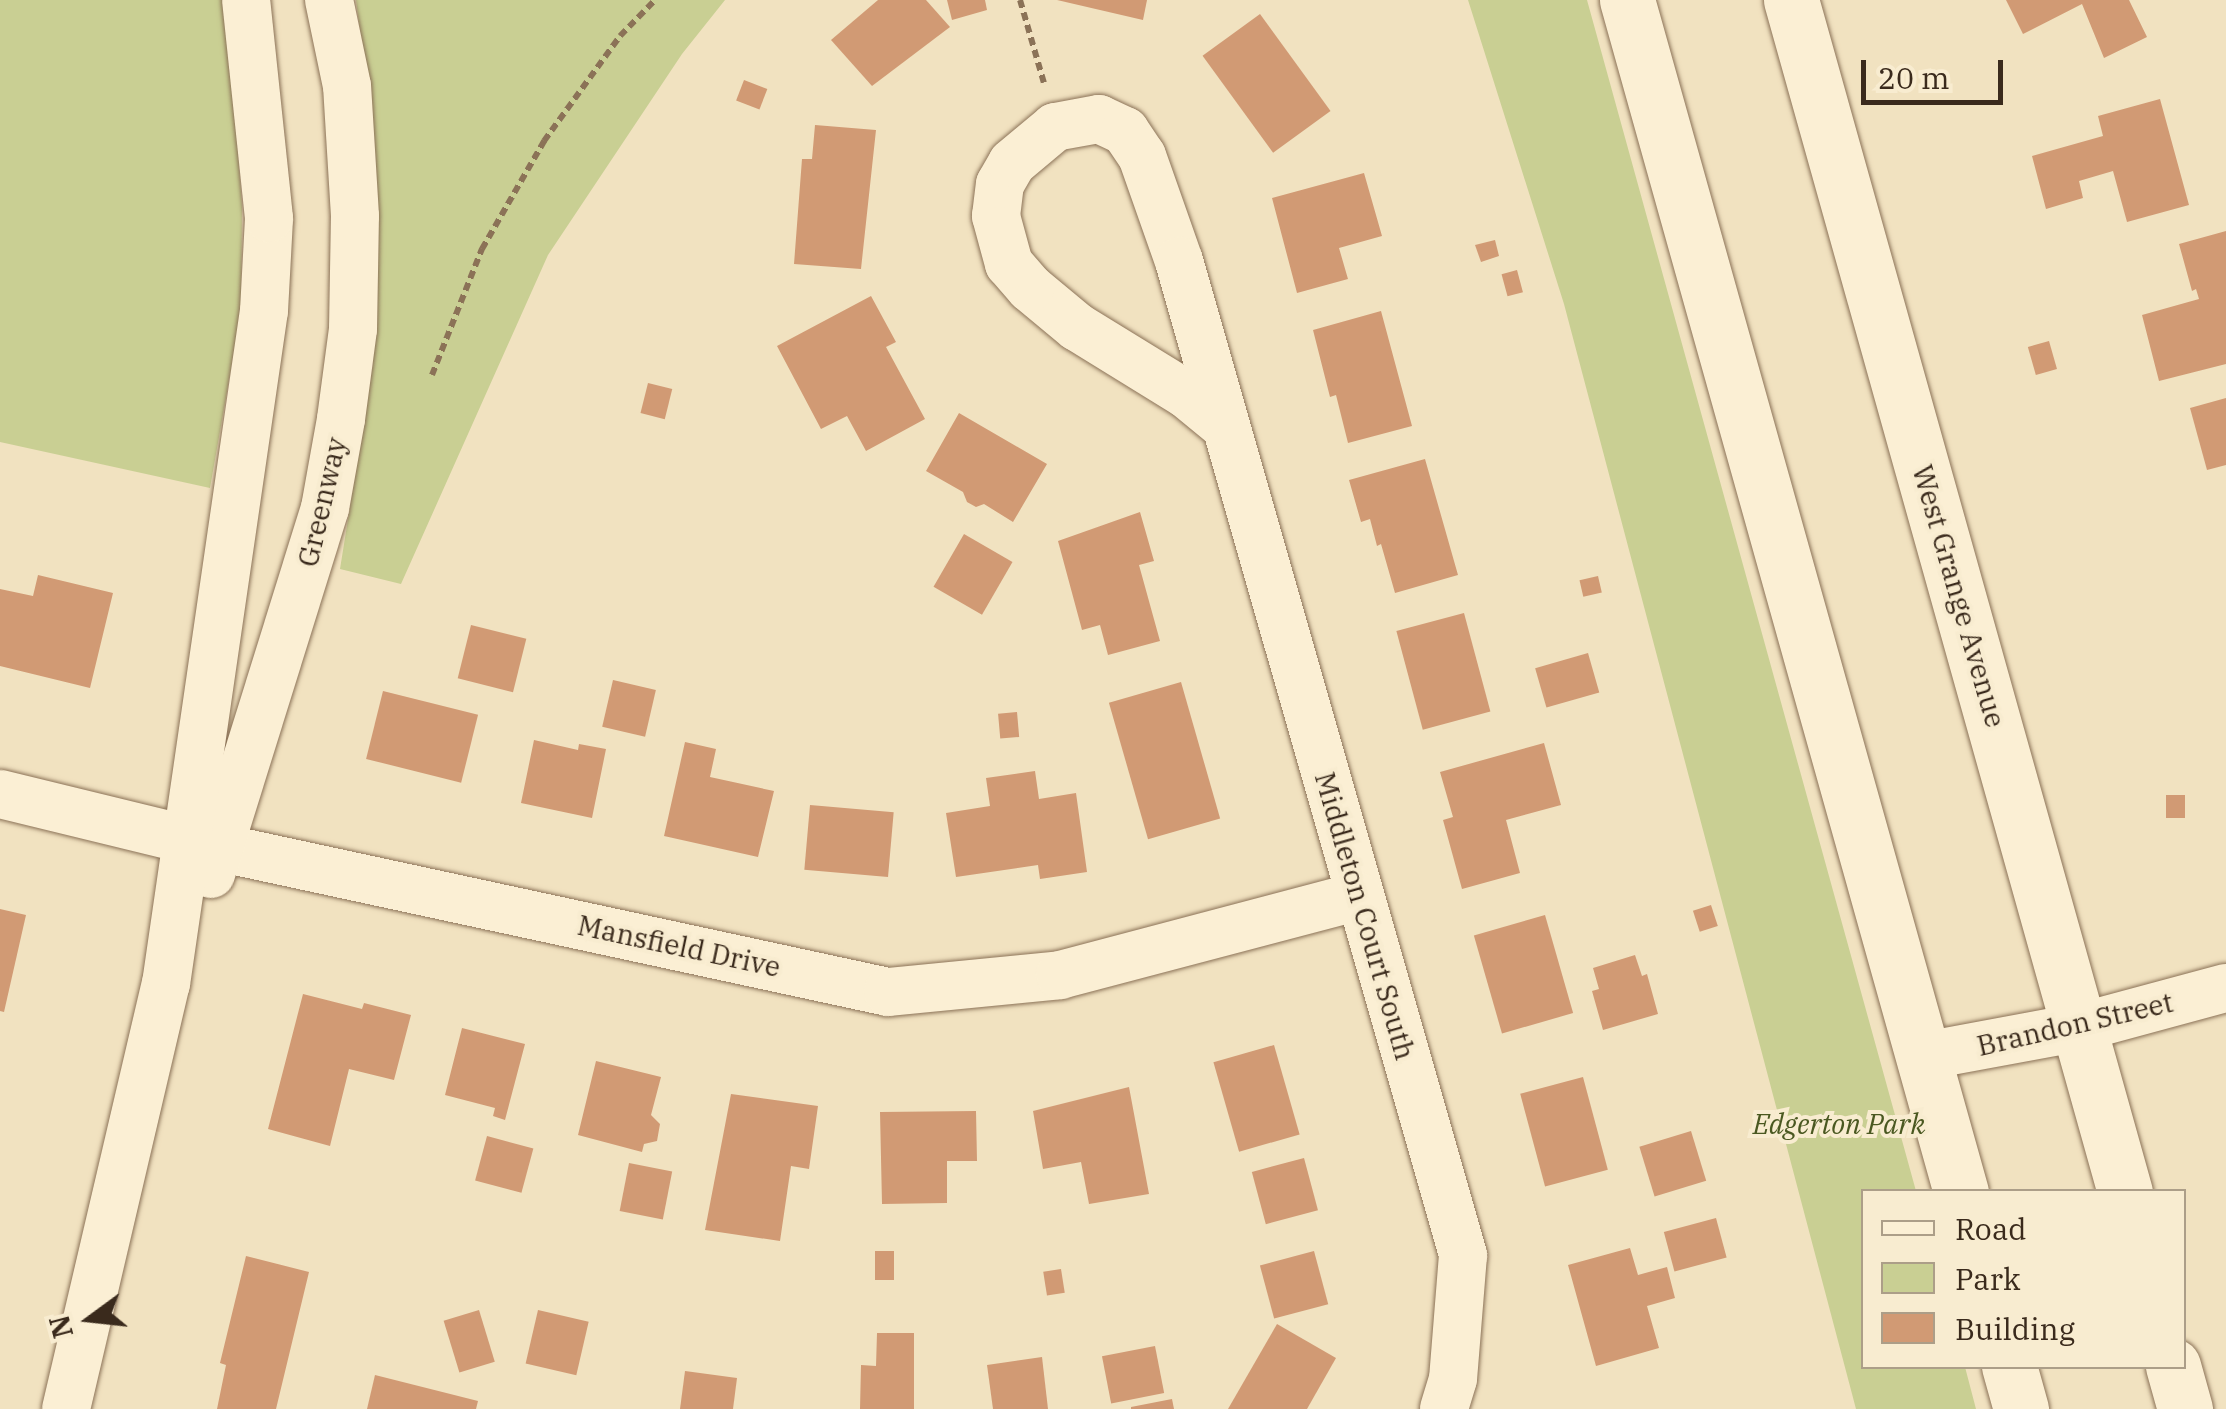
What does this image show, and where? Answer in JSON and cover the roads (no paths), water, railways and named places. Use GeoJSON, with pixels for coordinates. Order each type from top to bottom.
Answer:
{"type":"FeatureCollection","features":[{"type":"Feature","properties":{"kind":"street","name":"Greenway"},"geometry":{"type":"LineString","coordinates":[[205,844],[264,311],[268,218],[246,0]]}},
{"type":"Feature","properties":{"kind":"street","name":"Greenway"},"geometry":{"type":"LineString","coordinates":[[66,1409],[166,984],[205,844],[325,508],[348,365],[355,216],[347,86],[329,0]]}},
{"type":"Feature","properties":{"kind":"street"},"geometry":{"type":"LineString","coordinates":[[1627,0],[1960,1189]]}},
{"type":"Feature","properties":{"kind":"street"},"geometry":{"type":"LineString","coordinates":[[1764,0],[1838,168]]}},
{"type":"Feature","properties":{"kind":"street","name":"West Grange Avenue"},"geometry":{"type":"LineString","coordinates":[[1791,0],[2125,1189]]}},
{"type":"Feature","properties":{"kind":"street","name":"Middleton Court South"},"geometry":{"type":"LineString","coordinates":[[1225,426],[1186,394],[1077,327],[1030,288],[1009,264],[996,216],[1000,184],[1012,163],[1056,127],[1099,119],[1125,131],[1142,156],[1178,261],[1463,1255],[1453,1379],[1444,1409]]}},
{"type":"Feature","properties":{"kind":"street","name":"Mansfield Drive"},"geometry":{"type":"LineString","coordinates":[[0,794],[205,844],[888,992],[1060,975],[1358,896]]}},
{"type":"Feature","properties":{"kind":"street","name":"Brandon Street"},"geometry":{"type":"LineString","coordinates":[[1924,1056],[2081,1028],[2226,988]]}},
{"type":"Feature","properties":{"kind":"street"},"geometry":{"type":"LineString","coordinates":[[2010,1369],[2021,1409]]}},
{"type":"Feature","properties":{"kind":"street"},"geometry":{"type":"LineString","coordinates":[[2174,1369],[2184,1409]]}},
{"type":"Feature","properties":{"kind":"park label","name":"Edgerton Park"},"geometry":{"type":"Point","coordinates":[1839,1124]}}]}
